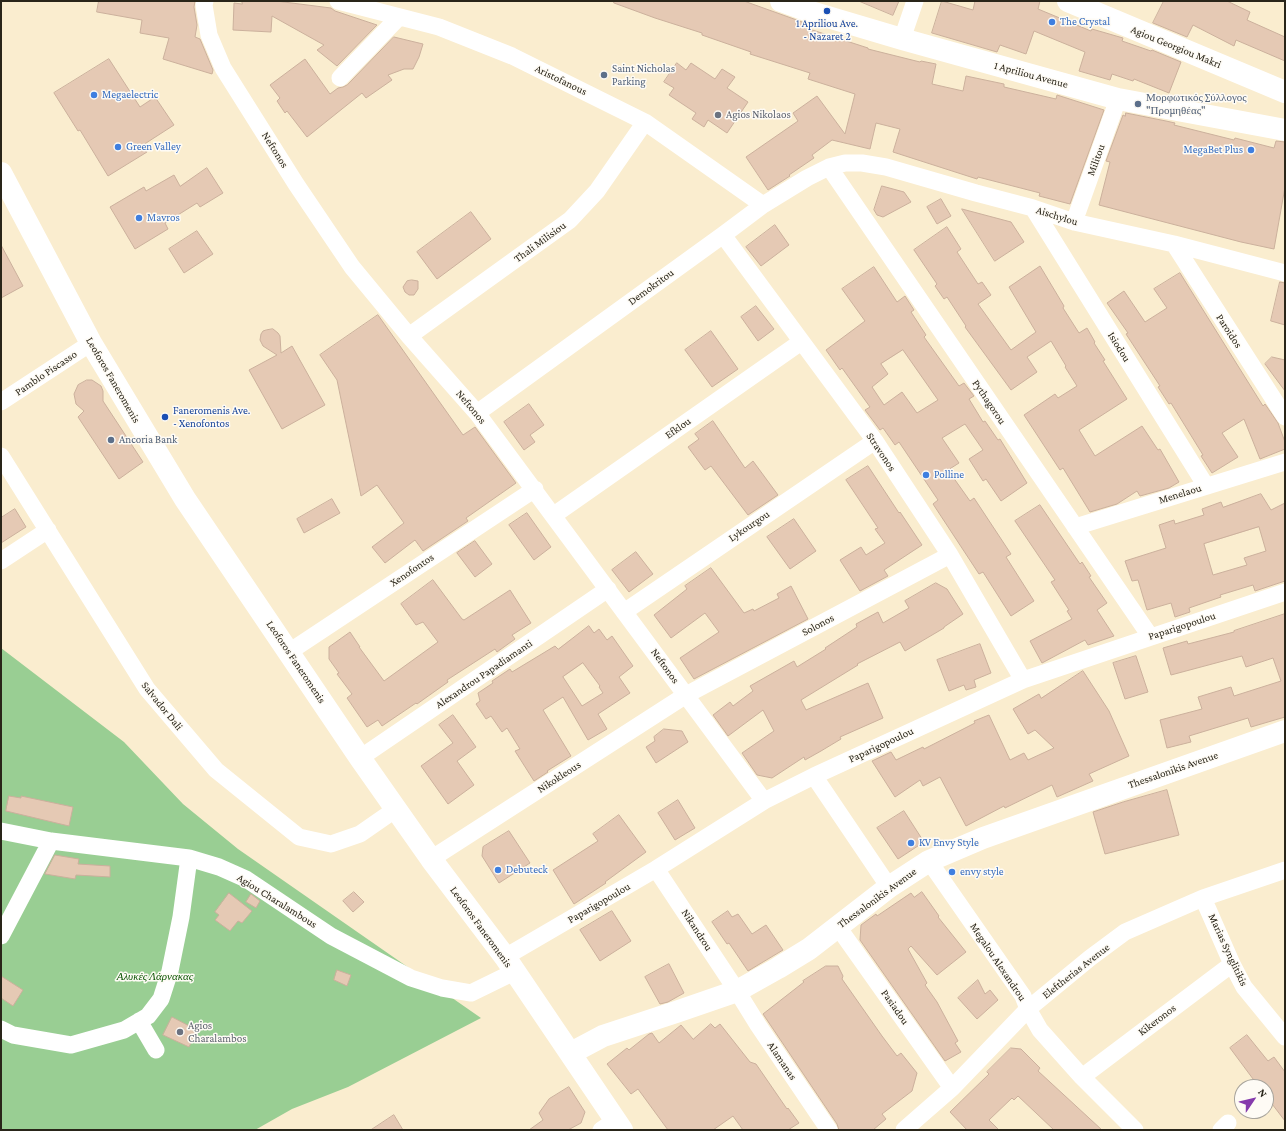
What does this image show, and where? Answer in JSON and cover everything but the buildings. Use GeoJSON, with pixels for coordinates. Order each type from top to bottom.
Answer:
{"type":"FeatureCollection","features":[{"type":"Feature","properties":{"kind":"main road","name":"1 Apriliou Avenue"},"geometry":{"type":"LineString","coordinates":[[781,1],[811,12],[902,39],[1118,99],[1285,130]]}},
{"type":"Feature","properties":{"kind":"main road","name":"Agiou Georgiou Makri"},"geometry":{"type":"LineString","coordinates":[[1075,3],[1285,92]]}},
{"type":"Feature","properties":{"kind":"main road","name":"Leoforos Faneromenis"},"geometry":{"type":"LineString","coordinates":[[1,173],[91,343],[185,499],[360,758],[431,859],[510,965],[571,1053],[613,1127]]}},
{"type":"Feature","properties":{"kind":"main road","name":"Thessalonikis Avenue"},"geometry":{"type":"LineString","coordinates":[[571,1053],[603,1036],[737,990],[809,949],[889,887],[929,861],[990,835],[1285,731]]}},
{"type":"Feature","properties":{"kind":"main road"},"geometry":{"type":"LineString","coordinates":[[545,1017],[573,1032],[603,1036]]}},
{"type":"Feature","properties":{"kind":"street","name":"Neftonos"},"geometry":{"type":"LineString","coordinates":[[205,1],[204,5],[209,36],[223,68],[293,179],[352,267],[409,336],[478,413],[764,801]]}},
{"type":"Feature","properties":{"kind":"street","name":"Aristofanous"},"geometry":{"type":"LineString","coordinates":[[340,1],[439,27],[505,53],[645,122],[763,205]]}},
{"type":"Feature","properties":{"kind":"street"},"geometry":{"type":"LineString","coordinates":[[902,39],[915,1]]}},
{"type":"Feature","properties":{"kind":"street"},"geometry":{"type":"LineString","coordinates":[[340,78],[399,17]]}},
{"type":"Feature","properties":{"kind":"street","name":"Militou"},"geometry":{"type":"LineString","coordinates":[[1074,222],[1118,99]]}},
{"type":"Feature","properties":{"kind":"street","name":"Thali Milisiou"},"geometry":{"type":"LineString","coordinates":[[409,336],[570,220],[597,191],[645,122]]}},
{"type":"Feature","properties":{"kind":"street","name":"Aischylou"},"geometry":{"type":"LineString","coordinates":[[829,167],[845,163],[862,163],[886,168],[1033,208],[1074,222],[1174,244],[1285,273]]}},
{"type":"Feature","properties":{"kind":"street","name":"Demokritou"},"geometry":{"type":"LineString","coordinates":[[478,413],[763,205],[807,178],[829,167]]}},
{"type":"Feature","properties":{"kind":"street","name":"Pythagorou"},"geometry":{"type":"LineString","coordinates":[[829,167],[1150,636]]}},
{"type":"Feature","properties":{"kind":"street","name":"Isiodou"},"geometry":{"type":"LineString","coordinates":[[1033,208],[1206,486]]}},
{"type":"Feature","properties":{"kind":"street","name":"Stravonos"},"geometry":{"type":"LineString","coordinates":[[723,235],[874,441],[950,555],[1023,680]]}},
{"type":"Feature","properties":{"kind":"street","name":"Paroidos"},"geometry":{"type":"LineString","coordinates":[[1174,244],[1285,417]]}},
{"type":"Feature","properties":{"kind":"street","name":"Efklou"},"geometry":{"type":"LineString","coordinates":[[554,515],[802,342]]}},
{"type":"Feature","properties":{"kind":"street","name":"Pamblo Piscasso"},"geometry":{"type":"LineString","coordinates":[[1,402],[91,343]]}},
{"type":"Feature","properties":{"kind":"street","name":"Lykourgou"},"geometry":{"type":"LineString","coordinates":[[624,612],[874,441]]}},
{"type":"Feature","properties":{"kind":"street","name":"Salvador Dali"},"geometry":{"type":"LineString","coordinates":[[1,456],[147,689],[216,770],[299,837],[331,844],[360,834],[396,809]]}},
{"type":"Feature","properties":{"kind":"street","name":"Menelaou"},"geometry":{"type":"LineString","coordinates":[[1075,527],[1285,462]]}},
{"type":"Feature","properties":{"kind":"street","name":"Xenofontos"},"geometry":{"type":"LineString","coordinates":[[289,652],[535,489]]}},
{"type":"Feature","properties":{"kind":"street"},"geometry":{"type":"LineString","coordinates":[[1,561],[48,530]]}},
{"type":"Feature","properties":{"kind":"street","name":"Solonos"},"geometry":{"type":"LineString","coordinates":[[686,695],[950,555]]}},
{"type":"Feature","properties":{"kind":"street","name":"Alexandrou Papadiamanti"},"geometry":{"type":"LineString","coordinates":[[360,758],[608,589]]}},
{"type":"Feature","properties":{"kind":"street","name":"Paparigopoulou"},"geometry":{"type":"LineString","coordinates":[[510,965],[656,869],[764,801],[814,776],[1023,680],[1150,636],[1285,592]]}},
{"type":"Feature","properties":{"kind":"street","name":"Nikokleous"},"geometry":{"type":"LineString","coordinates":[[431,859],[686,695]]}},
{"type":"Feature","properties":{"kind":"street"},"geometry":{"type":"LineString","coordinates":[[814,776],[889,887]]}},
{"type":"Feature","properties":{"kind":"street","name":"Agiou Charalambous"},"geometry":{"type":"LineString","coordinates":[[1,832],[51,841],[189,858],[219,867],[246,879],[331,936],[412,978],[442,988],[471,993],[510,965]]}},
{"type":"Feature","properties":{"kind":"street"},"geometry":{"type":"LineString","coordinates":[[1,936],[51,841]]}},
{"type":"Feature","properties":{"kind":"street"},"geometry":{"type":"LineString","coordinates":[[1,1029],[13,1035],[71,1045],[124,1030],[148,1016],[161,1000],[170,971],[181,917],[189,858]]}},
{"type":"Feature","properties":{"kind":"street","name":"Megalou Alexandrou"},"geometry":{"type":"LineString","coordinates":[[929,861],[1023,996],[1028,1009],[1040,1030],[1082,1077],[1135,1130]]}},
{"type":"Feature","properties":{"kind":"street","name":"Nikandrou"},"geometry":{"type":"LineString","coordinates":[[656,869],[737,990]]}},
{"type":"Feature","properties":{"kind":"street","name":"Eleftherias Avenue"},"geometry":{"type":"LineString","coordinates":[[904,1130],[952,1088],[1028,1009],[1090,958],[1125,932],[1204,898],[1285,870]]}},
{"type":"Feature","properties":{"kind":"street","name":"Marias Synglitikis"},"geometry":{"type":"LineString","coordinates":[[1204,898],[1232,964],[1244,987],[1285,1037]]}},
{"type":"Feature","properties":{"kind":"street","name":"Pasiadou"},"geometry":{"type":"LineString","coordinates":[[838,926],[952,1088]]}},
{"type":"Feature","properties":{"kind":"street","name":"Kikeronos"},"geometry":{"type":"LineString","coordinates":[[1082,1077],[1232,964]]}},
{"type":"Feature","properties":{"kind":"street","name":"Alamanas"},"geometry":{"type":"LineString","coordinates":[[737,990],[758,1025],[829,1130]]}},
{"type":"Feature","properties":{"kind":"street"},"geometry":{"type":"LineString","coordinates":[[139,1021],[156,1050]]}},
{"type":"Feature","properties":{"kind":"green space","name":"Αλυκές Λάρνακας"},"geometry":{"type":"Polygon","coordinates":[[[1,648],[124,742],[183,804],[238,849],[481,1018],[348,1087],[292,1109],[255,1130],[1,1130],[1,648]]]}},
{"type":"Feature","properties":{"kind":"place","name":"1 Apriliou Ave. - Nazaret 2"},"geometry":{"type":"Point","coordinates":[827,11]}},
{"type":"Feature","properties":{"kind":"place","name":"The Crystal"},"geometry":{"type":"Point","coordinates":[1052,22]}},
{"type":"Feature","properties":{"kind":"place","name":"Saint Nicholas Parking"},"geometry":{"type":"Point","coordinates":[604,75]}},
{"type":"Feature","properties":{"kind":"place","name":"Megaelectric"},"geometry":{"type":"Point","coordinates":[94,95]}},
{"type":"Feature","properties":{"kind":"place","name":"Μορφωτικός Σύλλογος \"Προμηθέας\""},"geometry":{"type":"Point","coordinates":[1138,104]}},
{"type":"Feature","properties":{"kind":"place","name":"Agios Nikolaos"},"geometry":{"type":"Point","coordinates":[718,115]}},
{"type":"Feature","properties":{"kind":"place","name":"Green Valley"},"geometry":{"type":"Point","coordinates":[118,147]}},
{"type":"Feature","properties":{"kind":"place","name":"MegaBet Plus"},"geometry":{"type":"Point","coordinates":[1251,150]}},
{"type":"Feature","properties":{"kind":"place","name":"Mavros"},"geometry":{"type":"Point","coordinates":[139,218]}},
{"type":"Feature","properties":{"kind":"place","name":"Faneromenis Ave. - Xenofontos"},"geometry":{"type":"Point","coordinates":[165,417]}},
{"type":"Feature","properties":{"kind":"place","name":"Ancoria Bank"},"geometry":{"type":"Point","coordinates":[111,440]}},
{"type":"Feature","properties":{"kind":"place","name":"Polline"},"geometry":{"type":"Point","coordinates":[926,475]}},
{"type":"Feature","properties":{"kind":"place","name":"KV Envy Style"},"geometry":{"type":"Point","coordinates":[911,843]}},
{"type":"Feature","properties":{"kind":"place","name":"Debuteck"},"geometry":{"type":"Point","coordinates":[498,870]}},
{"type":"Feature","properties":{"kind":"place","name":"envy style"},"geometry":{"type":"Point","coordinates":[952,872]}},
{"type":"Feature","properties":{"kind":"place","name":"Agios Charalambos"},"geometry":{"type":"Point","coordinates":[180,1032]}}]}
